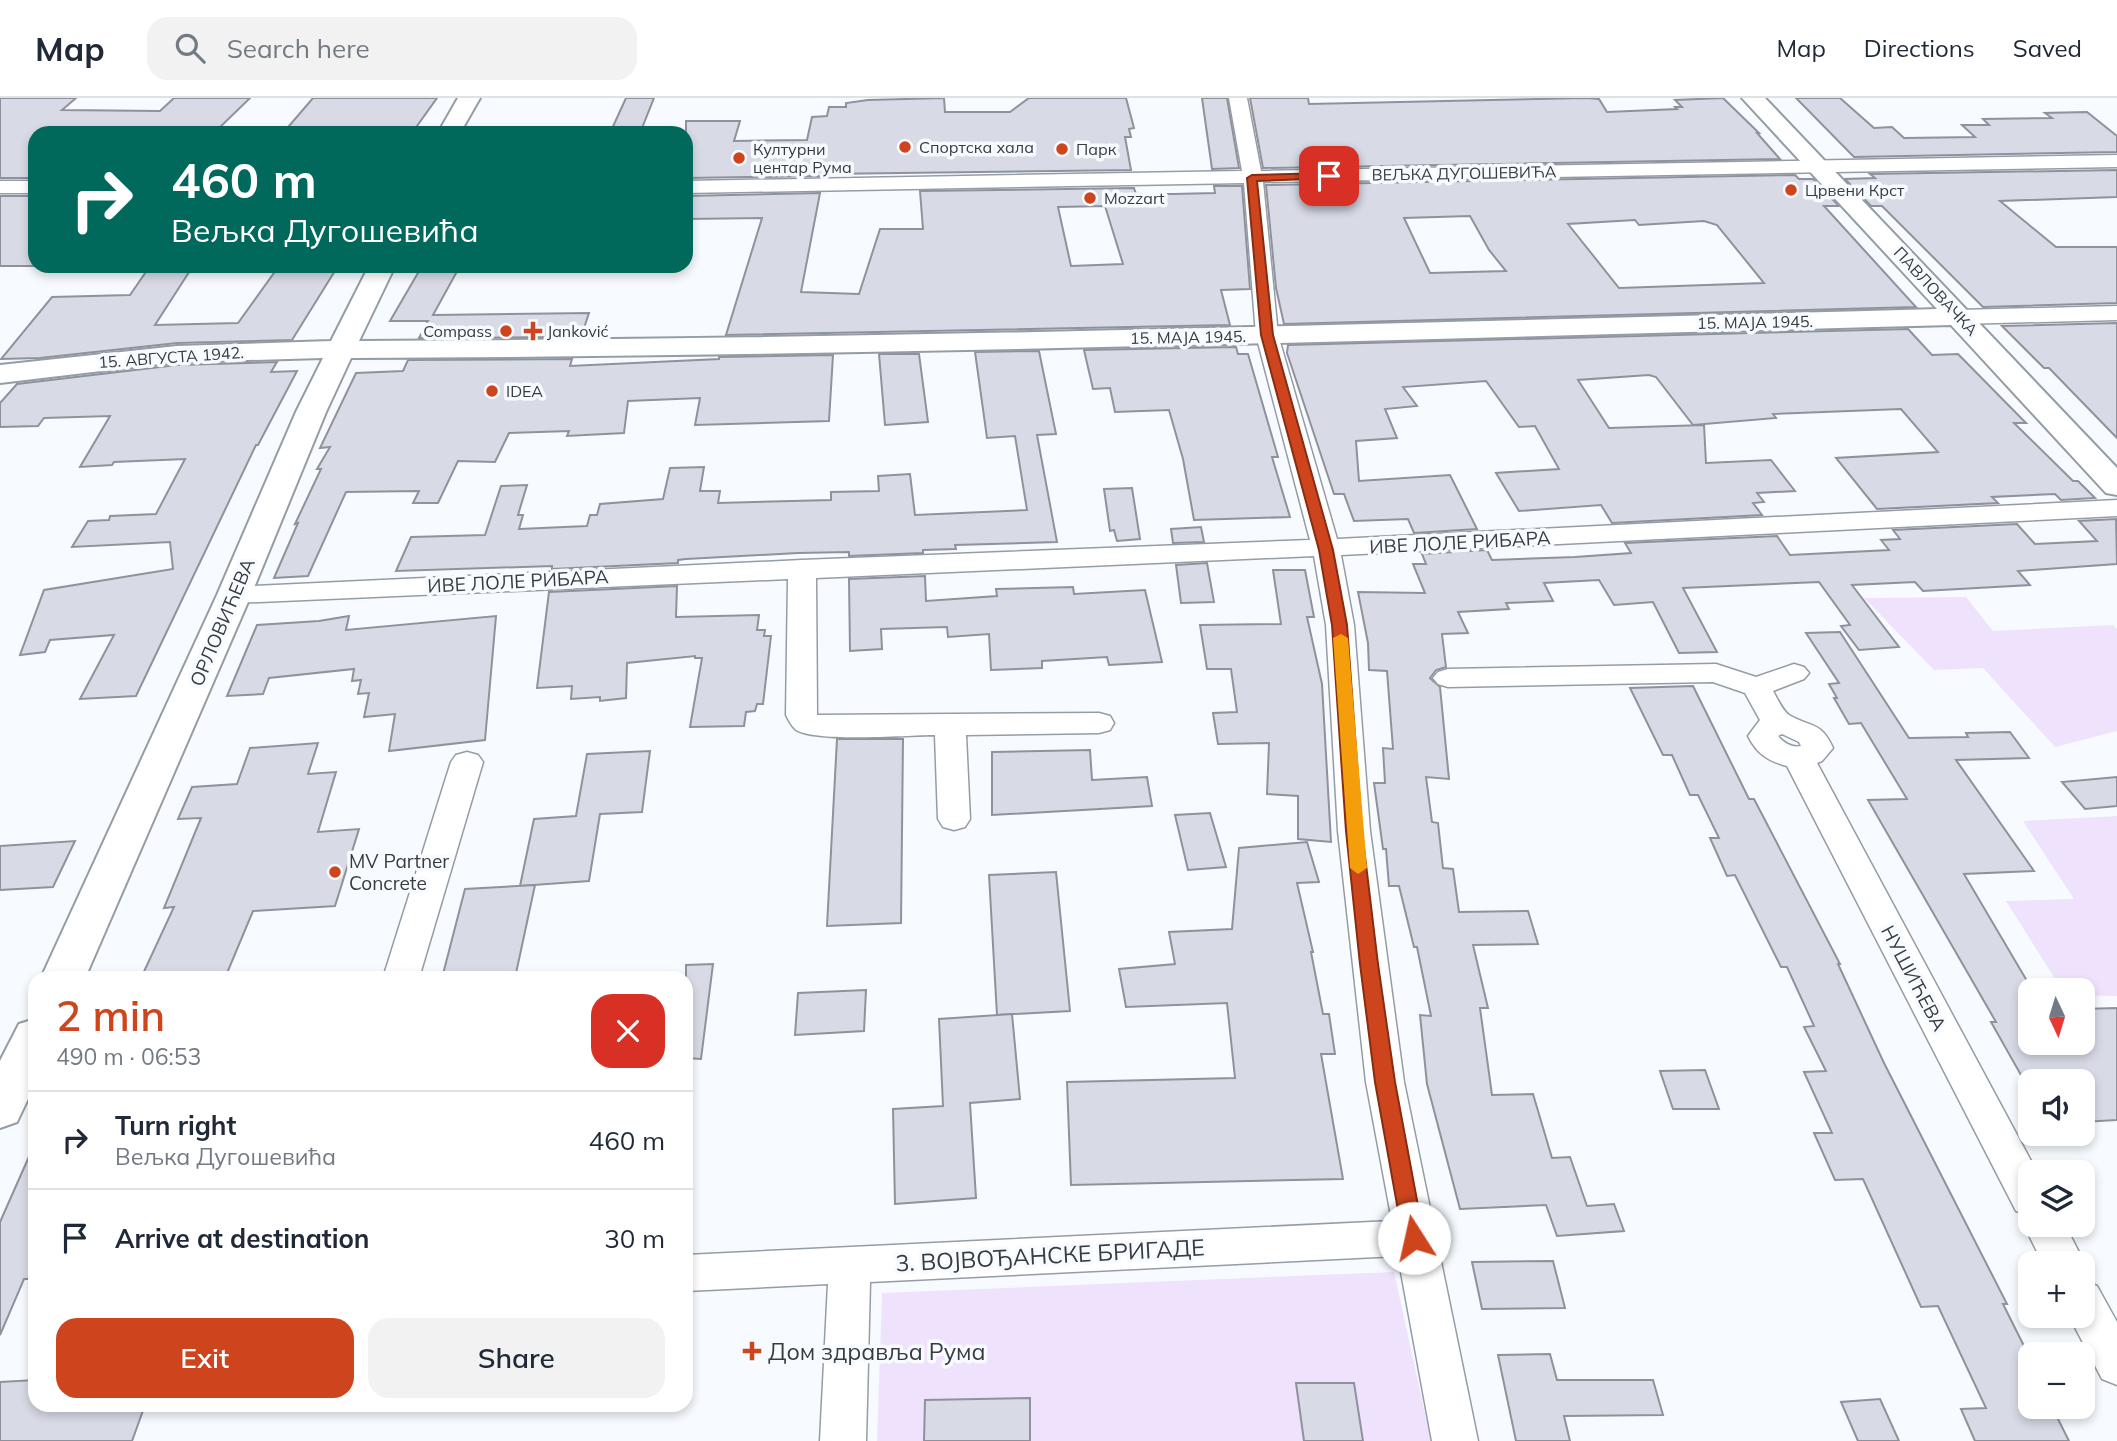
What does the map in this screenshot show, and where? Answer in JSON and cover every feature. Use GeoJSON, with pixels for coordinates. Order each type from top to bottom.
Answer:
{"type":"FeatureCollection","features":[{"type":"Feature","properties":{"kind":"street"},"geometry":{"type":"LineString","coordinates":[[453,126],[469,98]]}},
{"type":"Feature","properties":{"kind":"street"},"geometry":{"type":"LineString","coordinates":[[1238,98],[1252,178],[1267,335],[1326,550],[1340,625],[1354,831],[1385,1082],[1455,1441]]}},
{"type":"Feature","properties":{"kind":"street","name":"ПАВЛОВАЧКА"},"geometry":{"type":"LineString","coordinates":[[1753,98],[2117,486]]}},
{"type":"Feature","properties":{"kind":"street","name":"ВЕЉКА ДУГОШЕВИЋА"},"geometry":{"type":"LineString","coordinates":[[693,187],[2117,161]]}},
{"type":"Feature","properties":{"kind":"street"},"geometry":{"type":"LineString","coordinates":[[0,187],[28,187]]}},
{"type":"Feature","properties":{"kind":"street","name":"ОРЛОВИЋЕВА"},"geometry":{"type":"LineString","coordinates":[[66,971],[234,595],[311,412],[379,273]]}},
{"type":"Feature","properties":{"kind":"street","name":"15. МАЈА 1945."},"geometry":{"type":"LineString","coordinates":[[344,349],[554,348],[1267,335],[2117,313]]}},
{"type":"Feature","properties":{"kind":"street","name":"15. АВГУСТА 1942."},"geometry":{"type":"LineString","coordinates":[[0,374],[191,354],[344,349]]}},
{"type":"Feature","properties":{"kind":"street","name":"ИВЕ ЛОЛЕ РИБАРА"},"geometry":{"type":"LineString","coordinates":[[234,595],[802,568],[1326,550],[2117,508]]}},
{"type":"Feature","properties":{"kind":"street"},"geometry":{"type":"LineString","coordinates":[[802,568],[801,715],[806,722],[817,727],[1099,723]]}},
{"type":"Feature","properties":{"kind":"street"},"geometry":{"type":"LineString","coordinates":[[1448,678],[1716,673],[1756,687],[1794,673]]}},
{"type":"Feature","properties":{"kind":"street","name":"НУШИЋЕВА"},"geometry":{"type":"LineString","coordinates":[[1756,687],[1778,724],[1765,730],[1765,741],[1778,752],[1798,757],[2018,1176]]}},
{"type":"Feature","properties":{"kind":"street"},"geometry":{"type":"LineString","coordinates":[[950,726],[954,818]]}},
{"type":"Feature","properties":{"kind":"street"},"geometry":{"type":"LineString","coordinates":[[403,971],[467,762]]}},
{"type":"Feature","properties":{"kind":"street"},"geometry":{"type":"LineString","coordinates":[[0,1109],[28,1051]]}},
{"type":"Feature","properties":{"kind":"street","name":"3. ВОЈВОЂАНСКЕ БРИГАДЕ"},"geometry":{"type":"LineString","coordinates":[[693,1273],[1414,1238]]}},
{"type":"Feature","properties":{"kind":"street"},"geometry":{"type":"LineString","coordinates":[[843,1441],[850,1265]]}},
{"type":"Feature","properties":{"kind":"street"},"geometry":{"type":"LineString","coordinates":[[2095,1321],[2115,1356]]}},
{"type":"Feature","properties":{"kind":"shaded area"},"geometry":{"type":"Polygon","coordinates":[[[1966,597],[1993,631],[2113,625],[2117,629],[2117,731],[2055,747],[1983,668],[1934,670],[1864,598],[1966,597]]]}},
{"type":"Feature","properties":{"kind":"shaded area"},"geometry":{"type":"Polygon","coordinates":[[[2117,816],[2117,996],[2095,995],[2095,978],[2054,978],[2006,901],[2074,899],[2023,821],[2117,816]]]}},
{"type":"Feature","properties":{"kind":"shaded area"},"geometry":{"type":"Polygon","coordinates":[[[1394,1272],[1431,1441],[877,1441],[882,1293],[1394,1272]]]}},
{"type":"Feature","properties":{"kind":"building"},"geometry":{"type":"Polygon","coordinates":[[[0,98],[76,98],[62,110],[160,111],[174,98],[250,98],[221,126],[28,126],[28,178],[0,178],[0,98]]]}},
{"type":"Feature","properties":{"kind":"building"},"geometry":{"type":"Polygon","coordinates":[[[313,98],[437,98],[417,126],[289,126],[313,98]]]}},
{"type":"Feature","properties":{"kind":"building"},"geometry":{"type":"Polygon","coordinates":[[[626,98],[654,98],[643,126],[613,126],[626,98]]]}},
{"type":"Feature","properties":{"kind":"building"},"geometry":{"type":"Polygon","coordinates":[[[944,98],[945,112],[1010,112],[1029,98],[1126,98],[1134,128],[1129,129],[1131,137],[1125,137],[1131,170],[693,178],[693,126],[686,126],[686,121],[740,121],[734,141],[807,140],[812,117],[827,116],[829,107],[846,107],[846,103],[944,98]]]}},
{"type":"Feature","properties":{"kind":"building"},"geometry":{"type":"Polygon","coordinates":[[[1202,98],[1227,98],[1239,168],[1212,169],[1202,98]]]}},
{"type":"Feature","properties":{"kind":"building"},"geometry":{"type":"Polygon","coordinates":[[[1250,98],[1308,98],[1309,104],[1586,98],[1599,99],[1607,112],[1677,109],[1675,107],[1682,107],[1675,100],[1723,98],[1759,133],[1780,159],[1263,168],[1250,98]]]}},
{"type":"Feature","properties":{"kind":"building"},"geometry":{"type":"Polygon","coordinates":[[[1796,98],[1840,98],[1874,128],[1892,127],[1904,138],[1975,137],[1962,125],[1989,125],[1983,119],[2052,118],[2045,113],[2087,112],[2117,136],[2117,152],[1854,157],[1796,98]]]}},
{"type":"Feature","properties":{"kind":"building"},"geometry":{"type":"Polygon","coordinates":[[[2117,170],[2117,197],[2000,201],[2056,247],[2117,247],[2117,303],[1983,307],[1882,206],[1871,206],[1845,179],[1875,178],[1870,174],[2117,170]]]}},
{"type":"Feature","properties":{"kind":"building"},"geometry":{"type":"Polygon","coordinates":[[[1795,175],[1799,179],[1813,179],[1839,206],[1824,206],[1916,307],[1284,324],[1276,288],[1266,185],[1795,175]],[[1470,216],[1404,218],[1430,273],[1506,271],[1489,250],[1470,216]],[[1635,220],[1568,224],[1619,288],[1764,283],[1717,225],[1704,221],[1639,225],[1635,220]]]}},
{"type":"Feature","properties":{"kind":"building"},"geometry":{"type":"Polygon","coordinates":[[[1214,186],[1242,186],[1250,289],[1221,290],[1230,325],[726,335],[762,218],[693,219],[693,196],[820,193],[801,292],[859,294],[880,229],[923,229],[920,191],[1134,188],[1136,194],[1215,193],[1214,186]],[[1105,206],[1058,207],[1071,266],[1123,264],[1105,206]]]}},
{"type":"Feature","properties":{"kind":"building"},"geometry":{"type":"Polygon","coordinates":[[[0,196],[28,196],[28,266],[0,266],[0,196]]]}},
{"type":"Feature","properties":{"kind":"building"},"geometry":{"type":"Polygon","coordinates":[[[145,273],[188,273],[155,325],[238,323],[274,273],[334,273],[292,340],[177,343],[40,358],[1,359],[52,297],[130,295],[145,273]]]}},
{"type":"Feature","properties":{"kind":"building"},"geometry":{"type":"Polygon","coordinates":[[[418,273],[456,273],[433,315],[589,313],[581,337],[419,338],[428,321],[390,321],[418,273]]]}},
{"type":"Feature","properties":{"kind":"building"},"geometry":{"type":"Polygon","coordinates":[[[2117,323],[2117,438],[2049,368],[2044,368],[2002,326],[2117,323]]]}},
{"type":"Feature","properties":{"kind":"building"},"geometry":{"type":"Polygon","coordinates":[[[1908,329],[1932,355],[1958,354],[2026,423],[2014,423],[2073,481],[2078,481],[2095,498],[2061,500],[2055,494],[1992,497],[1998,503],[1877,509],[1836,458],[1938,452],[1901,409],[1773,414],[1776,418],[1693,425],[1656,377],[1649,375],[1578,380],[1609,428],[1704,425],[1706,463],[1771,460],[1795,491],[1757,493],[1764,502],[1753,503],[1762,515],[1612,523],[1601,505],[1519,511],[1496,473],[1559,469],[1535,426],[1519,427],[1486,381],[1403,387],[1417,406],[1385,409],[1397,438],[1356,441],[1359,481],[1450,475],[1477,529],[1414,533],[1408,519],[1354,521],[1344,494],[1334,494],[1287,353],[1288,345],[1908,329]]]}},
{"type":"Feature","properties":{"kind":"building"},"geometry":{"type":"Polygon","coordinates":[[[1236,347],[1238,354],[1248,354],[1278,457],[1272,457],[1290,517],[1194,520],[1183,459],[1169,410],[1115,412],[1110,388],[1093,389],[1084,350],[1236,347]]]}},
{"type":"Feature","properties":{"kind":"building"},"geometry":{"type":"Polygon","coordinates":[[[1039,351],[1056,434],[1037,435],[1057,542],[955,545],[956,549],[923,550],[923,553],[849,556],[849,552],[798,553],[686,559],[678,560],[678,563],[552,569],[552,566],[396,571],[411,537],[485,535],[501,486],[527,485],[518,515],[523,515],[519,529],[587,526],[590,515],[597,515],[600,504],[663,499],[670,468],[704,467],[700,491],[720,491],[718,503],[831,500],[831,492],[879,491],[878,476],[910,474],[915,515],[1027,510],[1015,436],[987,438],[975,352],[1039,351]]]}},
{"type":"Feature","properties":{"kind":"building"},"geometry":{"type":"Polygon","coordinates":[[[879,354],[919,354],[928,422],[885,425],[879,354]]]}},
{"type":"Feature","properties":{"kind":"building"},"geometry":{"type":"Polygon","coordinates":[[[833,355],[829,421],[695,425],[700,398],[628,401],[624,433],[567,436],[569,431],[509,433],[495,462],[458,461],[438,503],[413,503],[419,491],[346,492],[308,576],[274,578],[321,469],[317,469],[330,447],[320,448],[356,373],[403,371],[408,360],[572,359],[570,366],[719,357],[833,355]]]}},
{"type":"Feature","properties":{"kind":"building"},"geometry":{"type":"Polygon","coordinates":[[[277,362],[271,372],[297,371],[256,445],[136,696],[80,699],[114,635],[50,640],[45,652],[20,655],[44,590],[173,569],[170,542],[72,547],[88,521],[109,520],[110,516],[156,514],[185,459],[114,462],[112,465],[80,467],[110,416],[44,418],[38,426],[0,427],[0,403],[17,384],[177,365],[277,362]]]}},
{"type":"Feature","properties":{"kind":"building"},"geometry":{"type":"Polygon","coordinates":[[[1132,488],[1140,539],[1117,541],[1114,530],[1110,531],[1104,489],[1132,488]]]}},
{"type":"Feature","properties":{"kind":"building"},"geometry":{"type":"Polygon","coordinates":[[[2116,519],[2117,564],[2018,571],[2030,585],[1923,591],[1915,582],[1852,585],[1899,647],[1859,650],[1841,626],[1850,625],[1819,582],[1683,588],[1717,652],[1679,653],[1653,602],[1614,605],[1599,580],[1544,583],[1553,601],[1506,603],[1509,609],[1458,612],[1468,633],[1442,634],[1446,667],[1436,670],[1430,678],[1440,687],[1449,779],[1426,777],[1432,822],[1438,823],[1443,868],[1453,869],[1459,912],[1528,911],[1538,944],[1473,945],[1488,1008],[1480,1008],[1492,1095],[1533,1094],[1552,1158],[1570,1157],[1587,1206],[1614,1204],[1624,1231],[1557,1236],[1546,1205],[1460,1209],[1427,1084],[1420,1015],[1431,1016],[1417,947],[1414,947],[1399,886],[1389,886],[1386,849],[1383,849],[1374,783],[1385,783],[1383,748],[1393,749],[1387,671],[1369,670],[1368,643],[1358,592],[1425,593],[1413,564],[1426,564],[1422,554],[1487,550],[1492,560],[1575,557],[1631,553],[1625,543],[1777,536],[1790,555],[1889,550],[1881,540],[1900,539],[1893,530],[2017,524],[2035,544],[2097,541],[2079,521],[2116,519]]]}},
{"type":"Feature","properties":{"kind":"building"},"geometry":{"type":"Polygon","coordinates":[[[1201,527],[1204,542],[1173,543],[1171,529],[1201,527]]]}},
{"type":"Feature","properties":{"kind":"building"},"geometry":{"type":"Polygon","coordinates":[[[1207,563],[1214,602],[1181,603],[1176,565],[1207,563]]]}},
{"type":"Feature","properties":{"kind":"building"},"geometry":{"type":"Polygon","coordinates":[[[1273,570],[1305,570],[1314,617],[1307,617],[1322,684],[1331,842],[1298,839],[1298,796],[1267,794],[1269,743],[1218,744],[1213,713],[1237,712],[1231,669],[1207,669],[1200,625],[1281,624],[1273,570]]]}},
{"type":"Feature","properties":{"kind":"building"},"geometry":{"type":"Polygon","coordinates":[[[925,576],[926,601],[997,596],[996,589],[1073,587],[1074,594],[1145,590],[1162,662],[1109,665],[1107,657],[1042,661],[1042,668],[991,670],[989,634],[948,637],[947,627],[881,629],[882,649],[850,651],[849,579],[925,576]]]}},
{"type":"Feature","properties":{"kind":"building"},"geometry":{"type":"Polygon","coordinates":[[[677,586],[676,617],[759,615],[757,630],[765,630],[764,636],[771,636],[763,704],[757,704],[755,711],[746,712],[744,726],[690,727],[702,658],[695,656],[627,663],[626,698],[600,701],[600,697],[571,699],[572,686],[537,688],[549,592],[677,586]]]}},
{"type":"Feature","properties":{"kind":"building"},"geometry":{"type":"Polygon","coordinates":[[[349,616],[346,630],[496,616],[485,740],[389,751],[395,714],[364,717],[369,693],[358,694],[361,680],[352,681],[354,669],[269,678],[263,694],[227,696],[257,625],[349,616]]]}},
{"type":"Feature","properties":{"kind":"building"},"geometry":{"type":"Polygon","coordinates":[[[1840,632],[1909,738],[1968,737],[1966,733],[2010,732],[2029,758],[1956,760],[2034,871],[1964,874],[2025,978],[2018,978],[2018,1055],[2095,1055],[2095,1009],[2117,1008],[2117,1120],[2095,1121],[2095,1069],[2018,1070],[1991,1022],[1996,1022],[1868,800],[1907,799],[1861,723],[1849,724],[1829,684],[1839,683],[1806,633],[1840,632]]]}},
{"type":"Feature","properties":{"kind":"building"},"geometry":{"type":"Polygon","coordinates":[[[1693,686],[1749,799],[1754,799],[1840,964],[1884,1063],[2007,1304],[2003,1304],[2022,1342],[2018,1342],[2018,1419],[2058,1419],[2069,1441],[1975,1441],[1961,1409],[1986,1408],[1938,1306],[1921,1307],[1863,1179],[1835,1180],[1814,1133],[1832,1133],[1804,1072],[1826,1071],[1804,1027],[1814,1026],[1787,967],[1781,967],[1735,875],[1727,876],[1710,838],[1719,838],[1698,795],[1690,795],[1672,755],[1663,755],[1630,688],[1693,686]]]}},
{"type":"Feature","properties":{"kind":"building"},"geometry":{"type":"Polygon","coordinates":[[[837,739],[903,739],[901,923],[827,926],[837,739]]]}},
{"type":"Feature","properties":{"kind":"building"},"geometry":{"type":"Polygon","coordinates":[[[318,743],[308,774],[336,772],[318,832],[359,829],[335,906],[253,911],[228,971],[144,971],[174,907],[164,908],[201,818],[178,819],[192,787],[237,784],[250,748],[318,743]]]}},
{"type":"Feature","properties":{"kind":"building"},"geometry":{"type":"Polygon","coordinates":[[[1090,750],[1092,780],[1147,777],[1152,806],[992,815],[992,752],[1090,750]]]}},
{"type":"Feature","properties":{"kind":"building"},"geometry":{"type":"Polygon","coordinates":[[[650,751],[642,812],[600,814],[589,881],[520,886],[534,819],[576,816],[587,754],[650,751]]]}},
{"type":"Feature","properties":{"kind":"building"},"geometry":{"type":"Polygon","coordinates":[[[2117,777],[2117,806],[2085,809],[2062,782],[2117,777]]]}},
{"type":"Feature","properties":{"kind":"building"},"geometry":{"type":"Polygon","coordinates":[[[1210,813],[1226,867],[1188,870],[1175,815],[1210,813]]]}},
{"type":"Feature","properties":{"kind":"building"},"geometry":{"type":"Polygon","coordinates":[[[75,841],[53,887],[0,890],[0,846],[75,841]]]}},
{"type":"Feature","properties":{"kind":"building"},"geometry":{"type":"Polygon","coordinates":[[[1307,842],[1319,882],[1297,883],[1313,952],[1323,1014],[1329,1014],[1335,1054],[1321,1054],[1343,1179],[1071,1185],[1067,1082],[1235,1078],[1227,1003],[1126,1007],[1119,969],[1175,964],[1169,932],[1232,929],[1239,848],[1307,842]]]}},
{"type":"Feature","properties":{"kind":"building"},"geometry":{"type":"Polygon","coordinates":[[[1056,872],[1070,1011],[997,1015],[989,875],[1056,872]]]}},
{"type":"Feature","properties":{"kind":"building"},"geometry":{"type":"Polygon","coordinates":[[[535,885],[517,971],[444,971],[465,889],[535,885]]]}},
{"type":"Feature","properties":{"kind":"building"},"geometry":{"type":"Polygon","coordinates":[[[713,964],[701,1059],[693,1058],[693,971],[686,971],[686,965],[713,964]]]}},
{"type":"Feature","properties":{"kind":"building"},"geometry":{"type":"Polygon","coordinates":[[[866,990],[864,1031],[795,1035],[798,993],[866,990]]]}},
{"type":"Feature","properties":{"kind":"building"},"geometry":{"type":"Polygon","coordinates":[[[1012,1014],[1020,1099],[970,1103],[976,1198],[895,1204],[893,1109],[943,1106],[939,1019],[1012,1014]]]}},
{"type":"Feature","properties":{"kind":"building"},"geometry":{"type":"Polygon","coordinates":[[[1705,1070],[1719,1109],[1673,1109],[1660,1071],[1705,1070]]]}},
{"type":"Feature","properties":{"kind":"building"},"geometry":{"type":"Polygon","coordinates":[[[28,1159],[28,1279],[24,1279],[0,1335],[0,1222],[28,1159]]]}},
{"type":"Feature","properties":{"kind":"building"},"geometry":{"type":"Polygon","coordinates":[[[1553,1261],[1565,1308],[1482,1309],[1472,1262],[1553,1261]]]}},
{"type":"Feature","properties":{"kind":"building"},"geometry":{"type":"Polygon","coordinates":[[[1550,1354],[1557,1380],[1653,1380],[1663,1415],[1564,1416],[1570,1441],[1516,1441],[1498,1355],[1550,1354]]]}},
{"type":"Feature","properties":{"kind":"building"},"geometry":{"type":"Polygon","coordinates":[[[28,1380],[28,1412],[142,1412],[132,1441],[0,1441],[0,1382],[28,1380]]]}},
{"type":"Feature","properties":{"kind":"building"},"geometry":{"type":"Polygon","coordinates":[[[1296,1383],[1354,1383],[1363,1441],[1304,1441],[1296,1383]]]}},
{"type":"Feature","properties":{"kind":"building"},"geometry":{"type":"Polygon","coordinates":[[[1030,1398],[1030,1441],[924,1441],[925,1400],[1030,1398]]]}},
{"type":"Feature","properties":{"kind":"building"},"geometry":{"type":"Polygon","coordinates":[[[1880,1399],[1899,1441],[1858,1441],[1841,1402],[1880,1399]]]}},
{"type":"Feature","properties":{"kind":"slow traffic"},"geometry":{"type":"LineString","coordinates":[[1341,638],[1358,868]]}},
{"type":"Feature","properties":{"kind":"place","name":"Спортска хала"},"geometry":{"type":"Point","coordinates":[905,147]}},
{"type":"Feature","properties":{"kind":"place","name":"Парк"},"geometry":{"type":"Point","coordinates":[1062,149]}},
{"type":"Feature","properties":{"kind":"place","name":"Културни центар Рума"},"geometry":{"type":"Point","coordinates":[739,158]}},
{"type":"Feature","properties":{"kind":"place","name":"Црвени Крст"},"geometry":{"type":"Point","coordinates":[1791,190]}},
{"type":"Feature","properties":{"kind":"place","name":"Mozzart"},"geometry":{"type":"Point","coordinates":[1090,198]}},
{"type":"Feature","properties":{"kind":"place","name":"Compass"},"geometry":{"type":"Point","coordinates":[506,331]}},
{"type":"Feature","properties":{"kind":"place","name":"Janković"},"geometry":{"type":"Point","coordinates":[533,331]}},
{"type":"Feature","properties":{"kind":"place","name":"IDEA"},"geometry":{"type":"Point","coordinates":[492,391]}},
{"type":"Feature","properties":{"kind":"place","name":"MV Partner Concrete"},"geometry":{"type":"Point","coordinates":[335,872]}},
{"type":"Feature","properties":{"kind":"place","name":"Дом здравља Рума"},"geometry":{"type":"Point","coordinates":[752,1351]}},
{"type":"Feature","properties":{"kind":"route"},"geometry":{"type":"LineString","coordinates":[[1329,176],[1252,178],[1267,335],[1326,550],[1340,625],[1354,831],[1369,964],[1385,1082],[1414,1238]]}}]}
